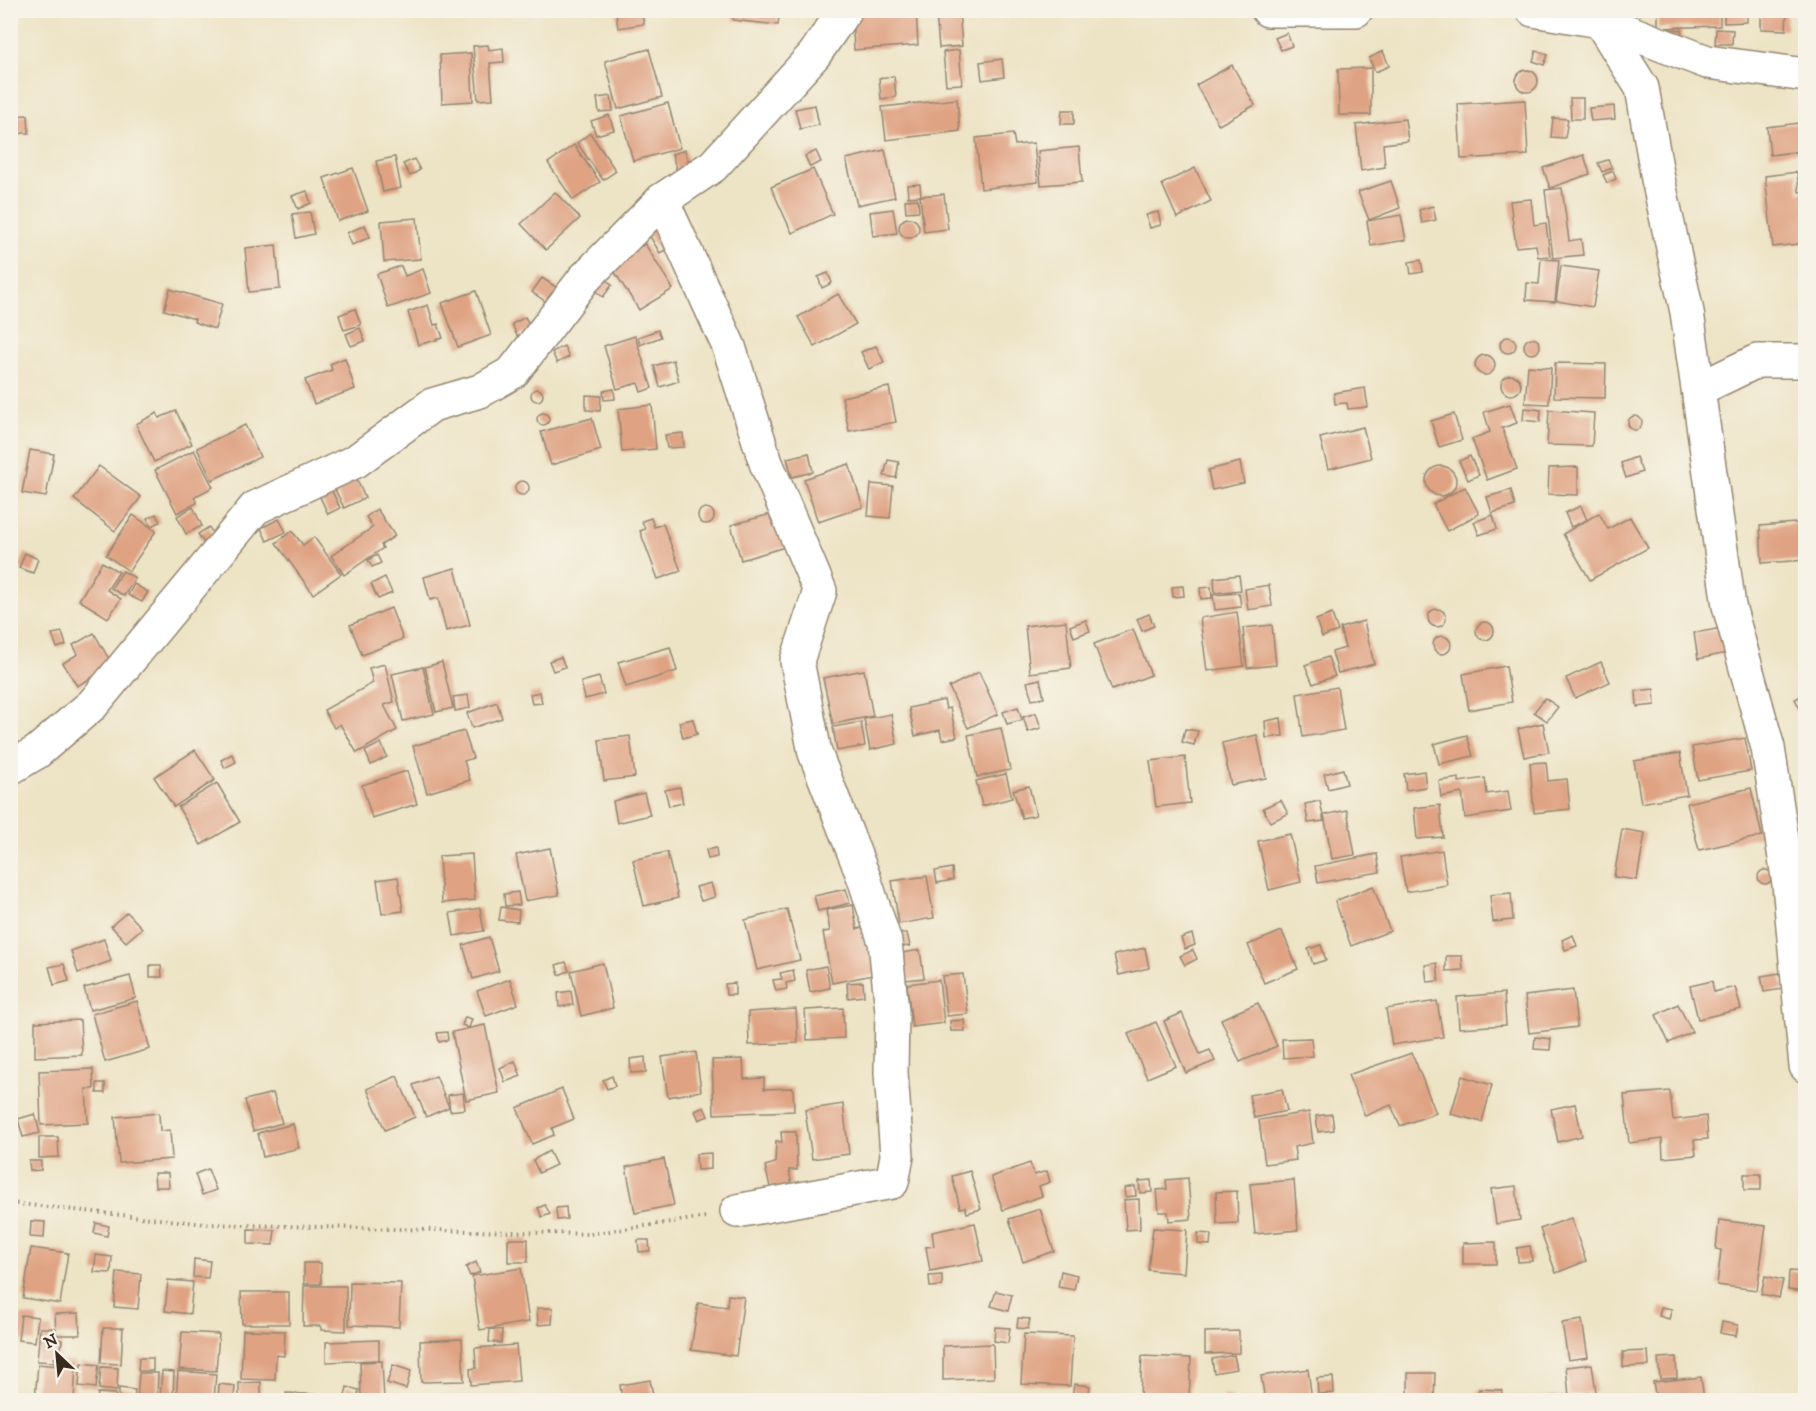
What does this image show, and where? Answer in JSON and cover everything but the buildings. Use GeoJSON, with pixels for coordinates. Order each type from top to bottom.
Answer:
{"type":"FeatureCollection","features":[{"type":"Feature","properties":{"kind":"street"},"geometry":{"type":"LineString","coordinates":[[10,768],[37,752],[93,704],[255,507],[356,461],[432,405],[480,391],[513,372],[584,279],[662,200],[713,166],[814,55],[845,10]]}},
{"type":"Feature","properties":{"kind":"street"},"geometry":{"type":"LineString","coordinates":[[1268,10],[1356,10]]}},
{"type":"Feature","properties":{"kind":"street"},"geometry":{"type":"LineString","coordinates":[[1533,10],[1598,16],[1707,62],[1806,75]]}},
{"type":"Feature","properties":{"kind":"street"},"geometry":{"type":"LineString","coordinates":[[1598,16],[1642,88],[1658,179],[1687,312],[1729,606],[1770,759],[1789,884],[1806,1066]]}},
{"type":"Feature","properties":{"kind":"street"},"geometry":{"type":"LineString","coordinates":[[662,200],[729,347],[766,463],[820,591],[797,662],[815,753],[864,878],[885,942],[892,1011],[891,1073],[897,1156],[892,1182],[737,1211]]}},
{"type":"Feature","properties":{"kind":"street"},"geometry":{"type":"LineString","coordinates":[[1699,389],[1757,361],[1806,361]]}},
{"type":"Feature","properties":{"kind":"path"},"geometry":{"type":"LineString","coordinates":[[10,1203],[206,1224],[589,1234],[676,1224],[737,1211]]}}]}
